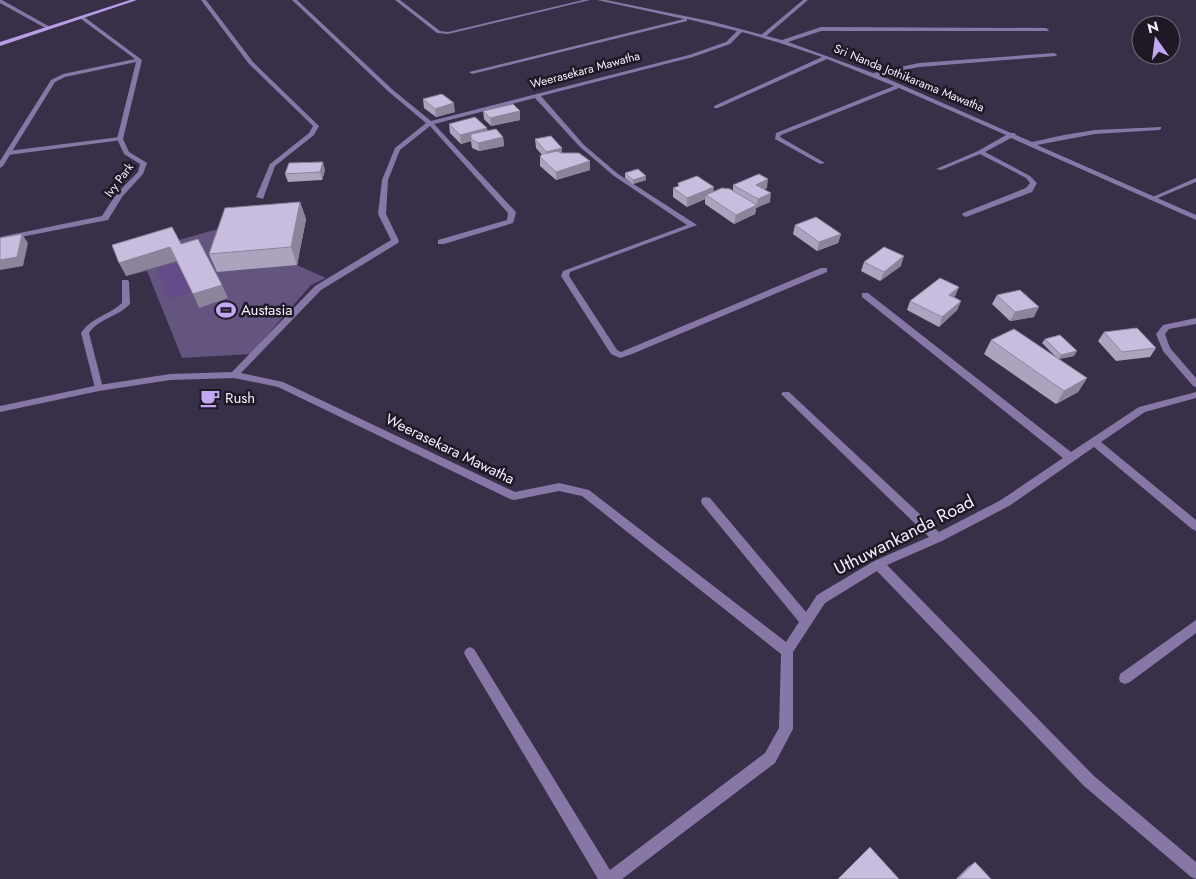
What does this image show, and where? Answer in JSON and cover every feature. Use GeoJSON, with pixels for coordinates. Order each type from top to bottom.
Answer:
{"type":"FeatureCollection","features":[{"type":"Feature","properties":{"kind":"main road"},"geometry":{"type":"LineString","coordinates":[[0,44],[135,0]]}},
{"type":"Feature","properties":{"kind":"street"},"geometry":{"type":"LineString","coordinates":[[0,0],[49,28]]}},
{"type":"Feature","properties":{"kind":"street"},"geometry":{"type":"LineString","coordinates":[[202,0],[252,62],[316,126],[312,134],[272,165],[260,197]]}},
{"type":"Feature","properties":{"kind":"street"},"geometry":{"type":"LineString","coordinates":[[294,0],[391,91],[430,123],[512,213],[510,220],[441,242]]}},
{"type":"Feature","properties":{"kind":"street","name":"Sri Nanda Jothikarama Mawatha"},"geometry":{"type":"LineString","coordinates":[[599,0],[741,30],[782,42],[873,75],[1013,134],[1151,199],[1196,218]]}},
{"type":"Feature","properties":{"kind":"street"},"geometry":{"type":"LineString","coordinates":[[83,18],[139,60]]}},
{"type":"Feature","properties":{"kind":"street"},"geometry":{"type":"LineString","coordinates":[[472,72],[688,19]]}},
{"type":"Feature","properties":{"kind":"street"},"geometry":{"type":"LineString","coordinates":[[782,42],[821,29],[1046,30]]}},
{"type":"Feature","properties":{"kind":"street","name":"Weerasekara Mawatha"},"geometry":{"type":"LineString","coordinates":[[234,375],[318,288],[395,241],[382,214],[385,180],[397,149],[430,123],[691,56],[728,43],[741,30]]}},
{"type":"Feature","properties":{"kind":"street"},"geometry":{"type":"LineString","coordinates":[[873,75],[920,65],[1054,55]]}},
{"type":"Feature","properties":{"kind":"street"},"geometry":{"type":"LineString","coordinates":[[716,107],[825,58]]}},
{"type":"Feature","properties":{"kind":"street"},"geometry":{"type":"LineString","coordinates":[[0,166],[53,81],[63,76],[139,60]]}},
{"type":"Feature","properties":{"kind":"street","name":"Ivy Park"},"geometry":{"type":"LineString","coordinates":[[0,238],[105,218],[118,196],[141,173],[144,163],[126,153],[120,139],[139,60]]}},
{"type":"Feature","properties":{"kind":"street"},"geometry":{"type":"LineString","coordinates":[[822,163],[777,138],[778,134],[899,86]]}},
{"type":"Feature","properties":{"kind":"street"},"geometry":{"type":"LineString","coordinates":[[537,96],[582,146],[616,175],[692,224],[567,271],[565,276],[614,352],[620,355],[629,352],[824,270]]}},
{"type":"Feature","properties":{"kind":"street"},"geometry":{"type":"LineString","coordinates":[[1032,144],[1091,131],[1159,128]]}},
{"type":"Feature","properties":{"kind":"street"},"geometry":{"type":"LineString","coordinates":[[940,169],[980,152],[1013,134]]}},
{"type":"Feature","properties":{"kind":"street"},"geometry":{"type":"LineString","coordinates":[[966,215],[1029,190],[1034,183],[1028,177],[980,152]]}},
{"type":"Feature","properties":{"kind":"street"},"geometry":{"type":"LineString","coordinates":[[865,295],[1071,458]]}},
{"type":"Feature","properties":{"kind":"street"},"geometry":{"type":"LineString","coordinates":[[1196,322],[1166,327],[1160,334],[1166,349],[1196,384]]}},
{"type":"Feature","properties":{"kind":"street","name":"Weerasekara Mawatha"},"geometry":{"type":"LineString","coordinates":[[3,411],[99,388],[170,377],[234,375],[280,384],[514,496],[559,487],[585,492],[787,651]]}},
{"type":"Feature","properties":{"kind":"street"},"geometry":{"type":"LineString","coordinates":[[786,394],[938,538]]}},
{"type":"Feature","properties":{"kind":"street","name":"Uthuwankanda Road"},"geometry":{"type":"LineString","coordinates":[[787,651],[821,599],[878,564],[938,538],[1005,503],[1142,409],[1196,395]]}},
{"type":"Feature","properties":{"kind":"street"},"geometry":{"type":"LineString","coordinates":[[1094,442],[1196,526]]}},
{"type":"Feature","properties":{"kind":"street"},"geometry":{"type":"LineString","coordinates":[[706,501],[806,621]]}},
{"type":"Feature","properties":{"kind":"street"},"geometry":{"type":"LineString","coordinates":[[878,564],[1089,780],[1196,872]]}},
{"type":"Feature","properties":{"kind":"street"},"geometry":{"type":"LineString","coordinates":[[1125,678],[1196,626]]}},
{"type":"Feature","properties":{"kind":"street"},"geometry":{"type":"LineString","coordinates":[[610,879],[770,758],[786,729],[787,651]]}},
{"type":"Feature","properties":{"kind":"street"},"geometry":{"type":"LineString","coordinates":[[470,653],[606,879]]}},
{"type":"Feature","properties":{"kind":"lane"},"geometry":{"type":"LineString","coordinates":[[397,0],[439,32],[448,32],[588,0]]}},
{"type":"Feature","properties":{"kind":"lane"},"geometry":{"type":"LineString","coordinates":[[762,36],[806,0]]}},
{"type":"Feature","properties":{"kind":"lane"},"geometry":{"type":"LineString","coordinates":[[8,152],[120,139]]}},
{"type":"Feature","properties":{"kind":"lane"},"geometry":{"type":"LineString","coordinates":[[1151,199],[1196,180]]}},
{"type":"Feature","properties":{"kind":"lane"},"geometry":{"type":"LineString","coordinates":[[99,388],[85,333],[89,326],[99,318],[121,309],[126,304],[125,282]]}},
{"type":"Feature","properties":{"kind":"shaded area","name":"Austasia"},"geometry":{"type":"Polygon","coordinates":[[[306,219],[297,265],[326,278],[311,285],[251,354],[182,358],[147,271],[126,276],[179,240],[232,225],[306,219]]]}},
{"type":"Feature","properties":{"kind":"shaded area"},"geometry":{"type":"Polygon","coordinates":[[[178,264],[192,292],[169,299],[156,270],[178,264]]]}},
{"type":"Feature","properties":{"kind":"building"},"geometry":{"type":"Polygon","coordinates":[[[442,94],[454,103],[435,109],[423,99],[442,94]]]}},
{"type":"Feature","properties":{"kind":"building"},"geometry":{"type":"Polygon","coordinates":[[[513,104],[520,111],[490,118],[483,111],[513,104]]]}},
{"type":"Feature","properties":{"kind":"building"},"geometry":{"type":"Polygon","coordinates":[[[475,117],[487,128],[460,135],[449,124],[475,117]]]}},
{"type":"Feature","properties":{"kind":"building"},"geometry":{"type":"Polygon","coordinates":[[[496,129],[503,137],[478,143],[471,139],[471,134],[496,129]]]}},
{"type":"Feature","properties":{"kind":"building"},"geometry":{"type":"Polygon","coordinates":[[[551,136],[562,148],[546,152],[535,139],[551,136]]]}},
{"type":"Feature","properties":{"kind":"building"},"geometry":{"type":"Polygon","coordinates":[[[558,151],[560,153],[579,153],[590,161],[556,172],[540,157],[542,154],[558,151]]]}},
{"type":"Feature","properties":{"kind":"building"},"geometry":{"type":"Polygon","coordinates":[[[323,162],[320,172],[285,174],[289,163],[323,162]]]}},
{"type":"Feature","properties":{"kind":"building"},"geometry":{"type":"Polygon","coordinates":[[[638,169],[646,176],[633,180],[625,173],[638,169]]]}},
{"type":"Feature","properties":{"kind":"building"},"geometry":{"type":"Polygon","coordinates":[[[759,174],[768,179],[756,185],[771,193],[758,199],[733,185],[759,174]]]}},
{"type":"Feature","properties":{"kind":"building"},"geometry":{"type":"Polygon","coordinates":[[[697,176],[714,187],[687,198],[673,188],[679,186],[678,183],[697,176]]]}},
{"type":"Feature","properties":{"kind":"building"},"geometry":{"type":"Polygon","coordinates":[[[722,188],[730,189],[757,205],[736,215],[706,195],[722,188]]]}},
{"type":"Feature","properties":{"kind":"building"},"geometry":{"type":"Polygon","coordinates":[[[300,202],[291,247],[209,254],[225,208],[300,202]]]}},
{"type":"Feature","properties":{"kind":"building"},"geometry":{"type":"Polygon","coordinates":[[[816,217],[841,234],[819,242],[795,225],[816,217]]]}},
{"type":"Feature","properties":{"kind":"building"},"geometry":{"type":"Polygon","coordinates":[[[172,227],[181,244],[198,239],[222,285],[193,294],[170,247],[119,263],[112,245],[172,227]]]}},
{"type":"Feature","properties":{"kind":"building"},"geometry":{"type":"Polygon","coordinates":[[[22,234],[17,257],[0,260],[0,238],[22,234]]]}},
{"type":"Feature","properties":{"kind":"building"},"geometry":{"type":"Polygon","coordinates":[[[884,247],[904,256],[884,272],[864,262],[884,247]]]}},
{"type":"Feature","properties":{"kind":"building"},"geometry":{"type":"Polygon","coordinates":[[[940,278],[959,287],[949,295],[961,301],[942,317],[910,301],[940,278]]]}},
{"type":"Feature","properties":{"kind":"building"},"geometry":{"type":"Polygon","coordinates":[[[1020,290],[1039,307],[1015,312],[997,295],[1020,290]]]}},
{"type":"Feature","properties":{"kind":"building"},"geometry":{"type":"Polygon","coordinates":[[[1137,328],[1156,348],[1122,352],[1104,332],[1137,328]]]}},
{"type":"Feature","properties":{"kind":"building"},"geometry":{"type":"Polygon","coordinates":[[[1014,329],[1087,378],[1064,391],[991,340],[1014,329]]]}},
{"type":"Feature","properties":{"kind":"building"},"geometry":{"type":"Polygon","coordinates":[[[1060,335],[1077,351],[1061,355],[1045,339],[1060,335]]]}},
{"type":"Feature","properties":{"kind":"building"},"geometry":{"type":"Polygon","coordinates":[[[870,847],[899,879],[838,879],[870,847]]]}},
{"type":"Feature","properties":{"kind":"building"},"geometry":{"type":"Polygon","coordinates":[[[975,862],[991,879],[958,879],[975,862]]]}},
{"type":"Feature","properties":{"kind":"place","name":"Austasia"},"geometry":{"type":"Point","coordinates":[226,310]}},
{"type":"Feature","properties":{"kind":"place","name":"Rush"},"geometry":{"type":"Point","coordinates":[210,398]}}]}
